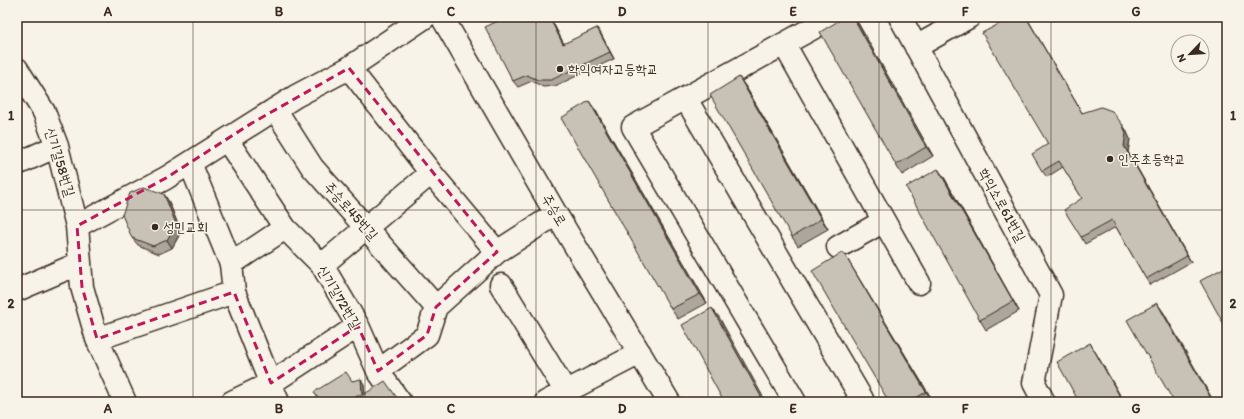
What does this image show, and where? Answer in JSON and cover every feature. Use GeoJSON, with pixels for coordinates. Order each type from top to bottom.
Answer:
{"type":"FeatureCollection","features":[{"type":"Feature","properties":{"kind":"street"},"geometry":{"type":"LineString","coordinates":[[77,226],[166,178],[296,96],[350,68],[425,17]]}},
{"type":"Feature","properties":{"kind":"street","name":"주승로"},"geometry":{"type":"LineString","coordinates":[[442,17],[556,214],[669,402]]}},
{"type":"Feature","properties":{"kind":"street"},"geometry":{"type":"LineString","coordinates":[[795,402],[633,128],[833,17]]}},
{"type":"Feature","properties":{"kind":"street","name":"학익소로61번길"},"geometry":{"type":"LineString","coordinates":[[900,17],[1051,295],[1034,383],[1044,402]]}},
{"type":"Feature","properties":{"kind":"street"},"geometry":{"type":"LineString","coordinates":[[916,47],[969,17]]}},
{"type":"Feature","properties":{"kind":"street"},"geometry":{"type":"LineString","coordinates":[[784,44],[919,283]]}},
{"type":"Feature","properties":{"kind":"street"},"geometry":{"type":"LineString","coordinates":[[350,68],[431,173],[497,252]]}},
{"type":"Feature","properties":{"kind":"street","name":"신기길58번길"},"geometry":{"type":"LineString","coordinates":[[17,69],[44,112],[57,146],[70,192],[77,226],[82,287],[97,339],[125,402]]}},
{"type":"Feature","properties":{"kind":"street"},"geometry":{"type":"LineString","coordinates":[[686,99],[862,399],[856,402]]}},
{"type":"Feature","properties":{"kind":"street","name":"주승로45번길"},"geometry":{"type":"LineString","coordinates":[[275,109],[312,168],[436,307]]}},
{"type":"Feature","properties":{"kind":"street","name":"신기길72번길"},"geometry":{"type":"LineString","coordinates":[[227,140],[285,228],[322,265],[358,326],[378,371],[400,402]]}},
{"type":"Feature","properties":{"kind":"street"},"geometry":{"type":"LineString","coordinates":[[17,164],[57,146]]}},
{"type":"Feature","properties":{"kind":"street"},"geometry":{"type":"LineString","coordinates":[[190,163],[231,264],[234,292],[275,392]]}},
{"type":"Feature","properties":{"kind":"street"},"geometry":{"type":"LineString","coordinates":[[322,265],[365,227],[431,173]]}},
{"type":"Feature","properties":{"kind":"street"},"geometry":{"type":"LineString","coordinates":[[378,371],[428,335],[436,307],[497,252],[556,214]]}},
{"type":"Feature","properties":{"kind":"street"},"geometry":{"type":"LineString","coordinates":[[838,247],[884,221]]}},
{"type":"Feature","properties":{"kind":"street"},"geometry":{"type":"LineString","coordinates":[[231,264],[285,228]]}},
{"type":"Feature","properties":{"kind":"street"},"geometry":{"type":"LineString","coordinates":[[17,290],[80,263]]}},
{"type":"Feature","properties":{"kind":"street"},"geometry":{"type":"LineString","coordinates":[[501,285],[566,392]]}},
{"type":"Feature","properties":{"kind":"street"},"geometry":{"type":"LineString","coordinates":[[97,339],[234,292]]}},
{"type":"Feature","properties":{"kind":"street"},"geometry":{"type":"LineString","coordinates":[[232,402],[275,392],[358,326]]}},
{"type":"Feature","properties":{"kind":"street"},"geometry":{"type":"LineString","coordinates":[[546,402],[640,353]]}},
{"type":"Feature","properties":{"kind":"highlighted area"},"geometry":{"type":"Polygon","coordinates":[[[349,68],[497,252],[436,307],[427,335],[378,371],[358,326],[271,383],[234,292],[97,339],[82,287],[77,226],[166,178],[252,123],[349,68]]]}},
{"type":"Feature","properties":{"kind":"building"},"geometry":{"type":"Polygon","coordinates":[[[498,17],[549,17],[563,44],[597,28],[610,52],[551,80],[538,80],[527,75],[513,81],[485,27],[500,20],[498,17]]]}},
{"type":"Feature","properties":{"kind":"building"},"geometry":{"type":"Polygon","coordinates":[[[845,17],[853,17],[926,147],[896,165],[820,32],[845,17]]]}},
{"type":"Feature","properties":{"kind":"building"},"geometry":{"type":"Polygon","coordinates":[[[1012,17],[1026,17],[1082,113],[1101,107],[1112,111],[1122,124],[1126,133],[1124,146],[1187,256],[1146,279],[1112,220],[1081,237],[1064,210],[1082,198],[1059,161],[1042,171],[1032,154],[1048,144],[982,33],[1012,17]]]}},
{"type":"Feature","properties":{"kind":"building"},"geometry":{"type":"Polygon","coordinates":[[[739,77],[821,219],[792,237],[710,95],[739,77]]]}},
{"type":"Feature","properties":{"kind":"building"},"geometry":{"type":"Polygon","coordinates":[[[589,101],[700,294],[671,309],[561,118],[589,101]]]}},
{"type":"Feature","properties":{"kind":"building"},"geometry":{"type":"Polygon","coordinates":[[[938,169],[1013,301],[980,320],[906,187],[938,169]]]}},
{"type":"Feature","properties":{"kind":"building","name":"성민교회"},"geometry":{"type":"Polygon","coordinates":[[[144,187],[164,194],[176,224],[167,240],[153,246],[132,238],[122,215],[130,193],[144,187]]]}},
{"type":"Feature","properties":{"kind":"building"},"geometry":{"type":"Polygon","coordinates":[[[843,252],[926,392],[909,402],[889,402],[812,271],[843,252]]]}},
{"type":"Feature","properties":{"kind":"building"},"geometry":{"type":"Polygon","coordinates":[[[1227,266],[1227,330],[1200,281],[1227,266]]]}},
{"type":"Feature","properties":{"kind":"building"},"geometry":{"type":"Polygon","coordinates":[[[1157,303],[1213,402],[1174,402],[1127,320],[1157,303]]]}},
{"type":"Feature","properties":{"kind":"building"},"geometry":{"type":"Polygon","coordinates":[[[712,308],[764,402],[724,402],[682,325],[712,308]]]}},
{"type":"Feature","properties":{"kind":"building"},"geometry":{"type":"Polygon","coordinates":[[[1090,343],[1123,402],[1079,402],[1057,362],[1090,343]]]}},
{"type":"Feature","properties":{"kind":"building"},"geometry":{"type":"Polygon","coordinates":[[[346,372],[352,381],[361,379],[362,393],[348,402],[320,402],[314,392],[346,372]]]}},
{"type":"Feature","properties":{"kind":"building"},"geometry":{"type":"Polygon","coordinates":[[[385,381],[400,402],[352,402],[385,381]]]}},
{"type":"Feature","properties":{"kind":"place","name":"학익여자고등학교"},"geometry":{"type":"Point","coordinates":[560,69]}},
{"type":"Feature","properties":{"kind":"place","name":"인주초등학교"},"geometry":{"type":"Point","coordinates":[1110,159]}},
{"type":"Feature","properties":{"kind":"place","name":"성민교회"},"geometry":{"type":"Point","coordinates":[155,227]}}]}
